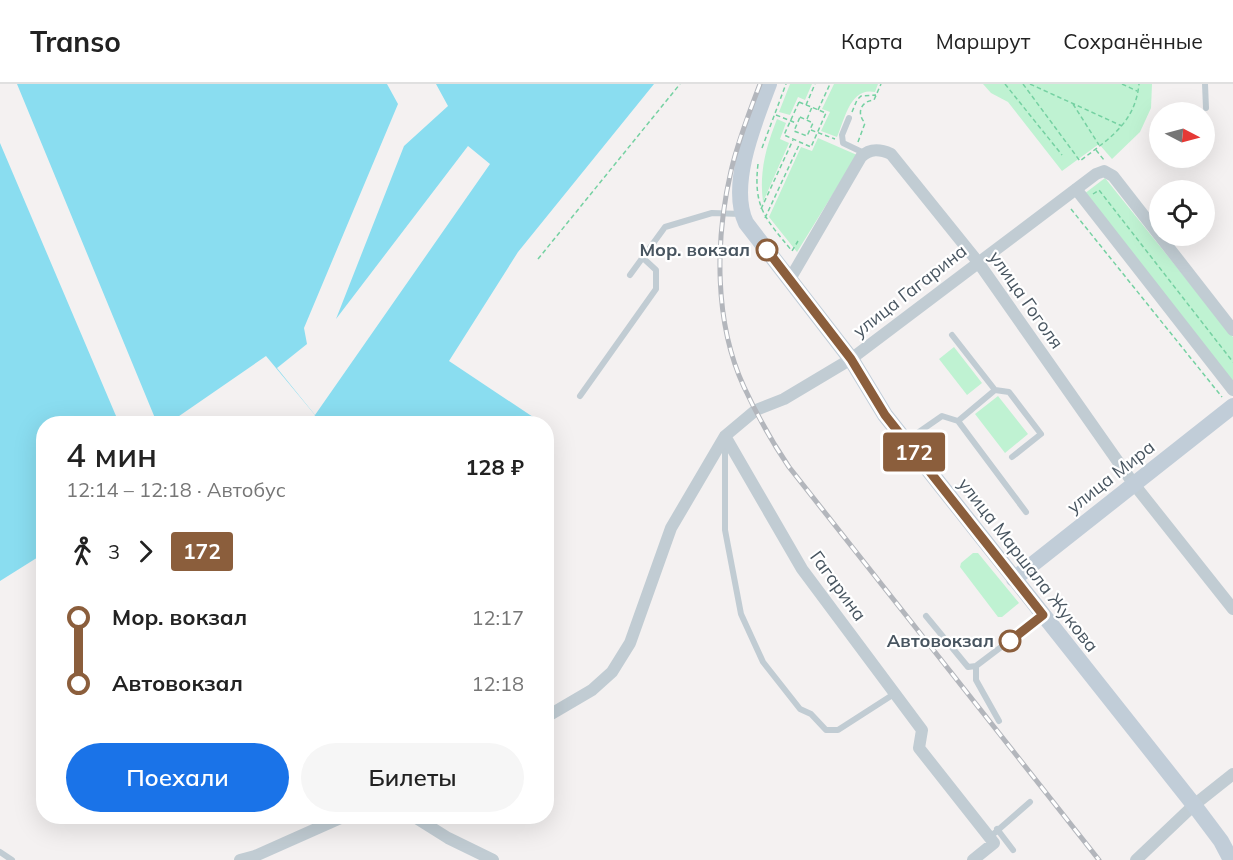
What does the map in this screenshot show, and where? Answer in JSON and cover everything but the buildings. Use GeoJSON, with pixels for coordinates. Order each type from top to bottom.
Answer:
{"type":"FeatureCollection","features":[{"type":"Feature","properties":{"kind":"main road"},"geometry":{"type":"LineString","coordinates":[[742,214],[739,191],[742,171],[769,84]]}},
{"type":"Feature","properties":{"kind":"main road","name":"улица Маршала Жукова"},"geometry":{"type":"LineString","coordinates":[[742,214],[755,235],[851,359],[885,415],[1194,805],[1232,860]]}},
{"type":"Feature","properties":{"kind":"main road","name":"улица Мира"},"geometry":{"type":"LineString","coordinates":[[1014,579],[1232,407]]}},
{"type":"Feature","properties":{"kind":"street","name":"улица Гоголя"},"geometry":{"type":"LineString","coordinates":[[860,151],[873,150],[891,154],[978,262],[1133,483],[1233,609]]}},
{"type":"Feature","properties":{"kind":"street"},"geometry":{"type":"LineString","coordinates":[[790,279],[855,165],[860,151]]}},
{"type":"Feature","properties":{"kind":"street","name":"улица Гагарина"},"geometry":{"type":"LineString","coordinates":[[554,712],[592,690],[612,672],[630,643],[671,528],[725,436],[756,410],[784,399],[851,359],[1096,174],[1104,171],[1113,176],[1233,330]]}},
{"type":"Feature","properties":{"kind":"street"},"geometry":{"type":"LineString","coordinates":[[1076,189],[1233,390]]}},
{"type":"Feature","properties":{"kind":"street","name":"Гагарина"},"geometry":{"type":"LineString","coordinates":[[725,436],[802,569],[922,730],[919,748],[993,833]]}},
{"type":"Feature","properties":{"kind":"street"},"geometry":{"type":"LineString","coordinates":[[1136,860],[1194,805],[1233,774]]}},
{"type":"Feature","properties":{"kind":"street"},"geometry":{"type":"LineString","coordinates":[[240,860],[255,856],[327,824]]}},
{"type":"Feature","properties":{"kind":"street"},"geometry":{"type":"LineString","coordinates":[[426,824],[448,838],[493,860]]}},
{"type":"Feature","properties":{"kind":"street"},"geometry":{"type":"LineString","coordinates":[[973,860],[994,843],[993,833]]}},
{"type":"Feature","properties":{"kind":"lane"},"geometry":{"type":"LineString","coordinates":[[1205,84],[1206,102]]}},
{"type":"Feature","properties":{"kind":"lane"},"geometry":{"type":"LineString","coordinates":[[849,118],[842,135],[843,143],[860,151]]}},
{"type":"Feature","properties":{"kind":"lane"},"geometry":{"type":"LineString","coordinates":[[630,275],[665,227],[712,213],[742,214]]}},
{"type":"Feature","properties":{"kind":"lane"},"geometry":{"type":"LineString","coordinates":[[580,396],[656,288],[657,270],[643,258]]}},
{"type":"Feature","properties":{"kind":"lane"},"geometry":{"type":"LineString","coordinates":[[952,335],[995,390],[1008,392],[1041,434],[1012,457]]}},
{"type":"Feature","properties":{"kind":"lane"},"geometry":{"type":"LineString","coordinates":[[958,421],[995,390]]}},
{"type":"Feature","properties":{"kind":"lane"},"geometry":{"type":"LineString","coordinates":[[905,441],[942,416],[958,421],[1026,512]]}},
{"type":"Feature","properties":{"kind":"lane"},"geometry":{"type":"LineString","coordinates":[[725,436],[725,530],[741,614],[763,662],[800,709],[811,714],[826,730],[838,730],[894,694]]}},
{"type":"Feature","properties":{"kind":"lane"},"geometry":{"type":"LineString","coordinates":[[926,616],[968,667],[976,666],[1043,615]]}},
{"type":"Feature","properties":{"kind":"lane"},"geometry":{"type":"LineString","coordinates":[[976,666],[976,680],[999,721]]}},
{"type":"Feature","properties":{"kind":"lane"},"geometry":{"type":"LineString","coordinates":[[1013,850],[993,833],[1030,802]]}},
{"type":"Feature","properties":{"kind":"lane"},"geometry":{"type":"LineString","coordinates":[[0,852],[12,860]]}},
{"type":"Feature","properties":{"kind":"path"},"geometry":{"type":"LineString","coordinates":[[538,259],[680,84]]}},
{"type":"Feature","properties":{"kind":"path"},"geometry":{"type":"LineString","coordinates":[[786,84],[759,157],[758,198],[765,218],[792,251]]}},
{"type":"Feature","properties":{"kind":"path"},"geometry":{"type":"LineString","coordinates":[[806,105],[815,84]]}},
{"type":"Feature","properties":{"kind":"path"},"geometry":{"type":"LineString","coordinates":[[818,110],[830,84]]}},
{"type":"Feature","properties":{"kind":"path"},"geometry":{"type":"LineString","coordinates":[[860,151],[865,123],[861,116],[861,108],[866,102],[874,100],[882,84]]}},
{"type":"Feature","properties":{"kind":"path"},"geometry":{"type":"LineString","coordinates":[[1005,84],[1062,155]]}},
{"type":"Feature","properties":{"kind":"path"},"geometry":{"type":"LineString","coordinates":[[1023,84],[1080,161],[1110,140],[1122,126],[1133,108],[1138,84]]}},
{"type":"Feature","properties":{"kind":"path"},"geometry":{"type":"LineString","coordinates":[[1030,84],[1122,126]]}},
{"type":"Feature","properties":{"kind":"path"},"geometry":{"type":"LineString","coordinates":[[1122,84],[1137,91]]}},
{"type":"Feature","properties":{"kind":"path"},"geometry":{"type":"LineString","coordinates":[[849,118],[857,99],[861,96],[876,95]]}},
{"type":"Feature","properties":{"kind":"path"},"geometry":{"type":"LineString","coordinates":[[799,102],[806,105],[826,113],[811,147],[784,135],[799,102]]}},
{"type":"Feature","properties":{"kind":"path"},"geometry":{"type":"LineString","coordinates":[[1072,103],[1100,146]]}},
{"type":"Feature","properties":{"kind":"path"},"geometry":{"type":"LineString","coordinates":[[806,120],[812,107]]}},
{"type":"Feature","properties":{"kind":"path"},"geometry":{"type":"LineString","coordinates":[[774,115],[797,123]]}},
{"type":"Feature","properties":{"kind":"path"},"geometry":{"type":"LineString","coordinates":[[800,117],[813,123],[807,136],[794,131],[797,123],[800,117]]}},
{"type":"Feature","properties":{"kind":"path"},"geometry":{"type":"LineString","coordinates":[[810,129],[843,143]]}},
{"type":"Feature","properties":{"kind":"path"},"geometry":{"type":"LineString","coordinates":[[765,218],[801,134]]}},
{"type":"Feature","properties":{"kind":"path"},"geometry":{"type":"LineString","coordinates":[[761,210],[793,139]]}},
{"type":"Feature","properties":{"kind":"path"},"geometry":{"type":"LineString","coordinates":[[1070,209],[1232,407]]}},
{"type":"Feature","properties":{"kind":"green space"},"geometry":{"type":"Polygon","coordinates":[[[790,84],[812,84],[805,100],[798,97],[790,115],[779,112],[790,84]]]}},
{"type":"Feature","properties":{"kind":"green space"},"geometry":{"type":"Polygon","coordinates":[[[834,84],[878,84],[875,92],[860,94],[854,99],[837,137],[821,131],[830,112],[822,109],[834,84]]]}},
{"type":"Feature","properties":{"kind":"green space"},"geometry":{"type":"Polygon","coordinates":[[[983,84],[1152,84],[1149,112],[1140,132],[1112,159],[1099,144],[1062,171],[1008,102],[991,93],[983,84]]]}},
{"type":"Feature","properties":{"kind":"green space"},"geometry":{"type":"Polygon","coordinates":[[[777,119],[786,123],[780,139],[789,143],[763,202],[764,160],[777,119]]]}},
{"type":"Feature","properties":{"kind":"green space"},"geometry":{"type":"Polygon","coordinates":[[[818,138],[857,155],[797,252],[769,217],[801,147],[812,151],[818,138]]]}},
{"type":"Feature","properties":{"kind":"green space"},"geometry":{"type":"Polygon","coordinates":[[[1105,178],[1149,233],[1149,246],[1160,246],[1233,337],[1233,383],[1084,194],[1105,178]]]}},
{"type":"Feature","properties":{"kind":"green space"},"geometry":{"type":"Polygon","coordinates":[[[954,347],[982,383],[967,395],[939,359],[954,347]]]}},
{"type":"Feature","properties":{"kind":"green space"},"geometry":{"type":"Polygon","coordinates":[[[998,396],[1028,434],[1005,453],[975,414],[998,396]]]}},
{"type":"Feature","properties":{"kind":"green space"},"geometry":{"type":"Polygon","coordinates":[[[973,553],[978,553],[1019,603],[1002,617],[998,617],[960,567],[961,563],[973,553]]]}},
{"type":"Feature","properties":{"kind":"water"},"geometry":{"type":"Polygon","coordinates":[[[0,84],[654,84],[518,252],[449,361],[532,416],[314,416],[266,356],[179,416],[36,416],[36,558],[0,581],[0,84]]]}},
{"type":"Feature","properties":{"kind":"pier"},"geometry":{"type":"Polygon","coordinates":[[[0,84],[17,84],[154,416],[116,416],[0,143],[0,84]]]}},
{"type":"Feature","properties":{"kind":"pier"},"geometry":{"type":"Polygon","coordinates":[[[387,84],[436,84],[448,106],[404,146],[336,319],[468,146],[490,164],[315,415],[277,368],[307,344],[304,328],[398,104],[387,84]]]}},
{"type":"Feature","properties":{"kind":"railway"},"geometry":{"type":"LineString","coordinates":[[760,84],[740,138],[731,171],[720,253],[722,308],[727,336],[744,387],[789,467],[1099,860]]}},
{"type":"Feature","properties":{"kind":"bus line","name":"172"},"geometry":{"type":"LineString","coordinates":[[767,250],[851,359],[885,415],[1043,615],[1010,641]]}},
{"type":"Feature","properties":{"kind":"place","name":"Мор. вокзал"},"geometry":{"type":"Point","coordinates":[767,250]}},
{"type":"Feature","properties":{"kind":"place","name":"Автовокзал"},"geometry":{"type":"Point","coordinates":[1010,641]}}]}
